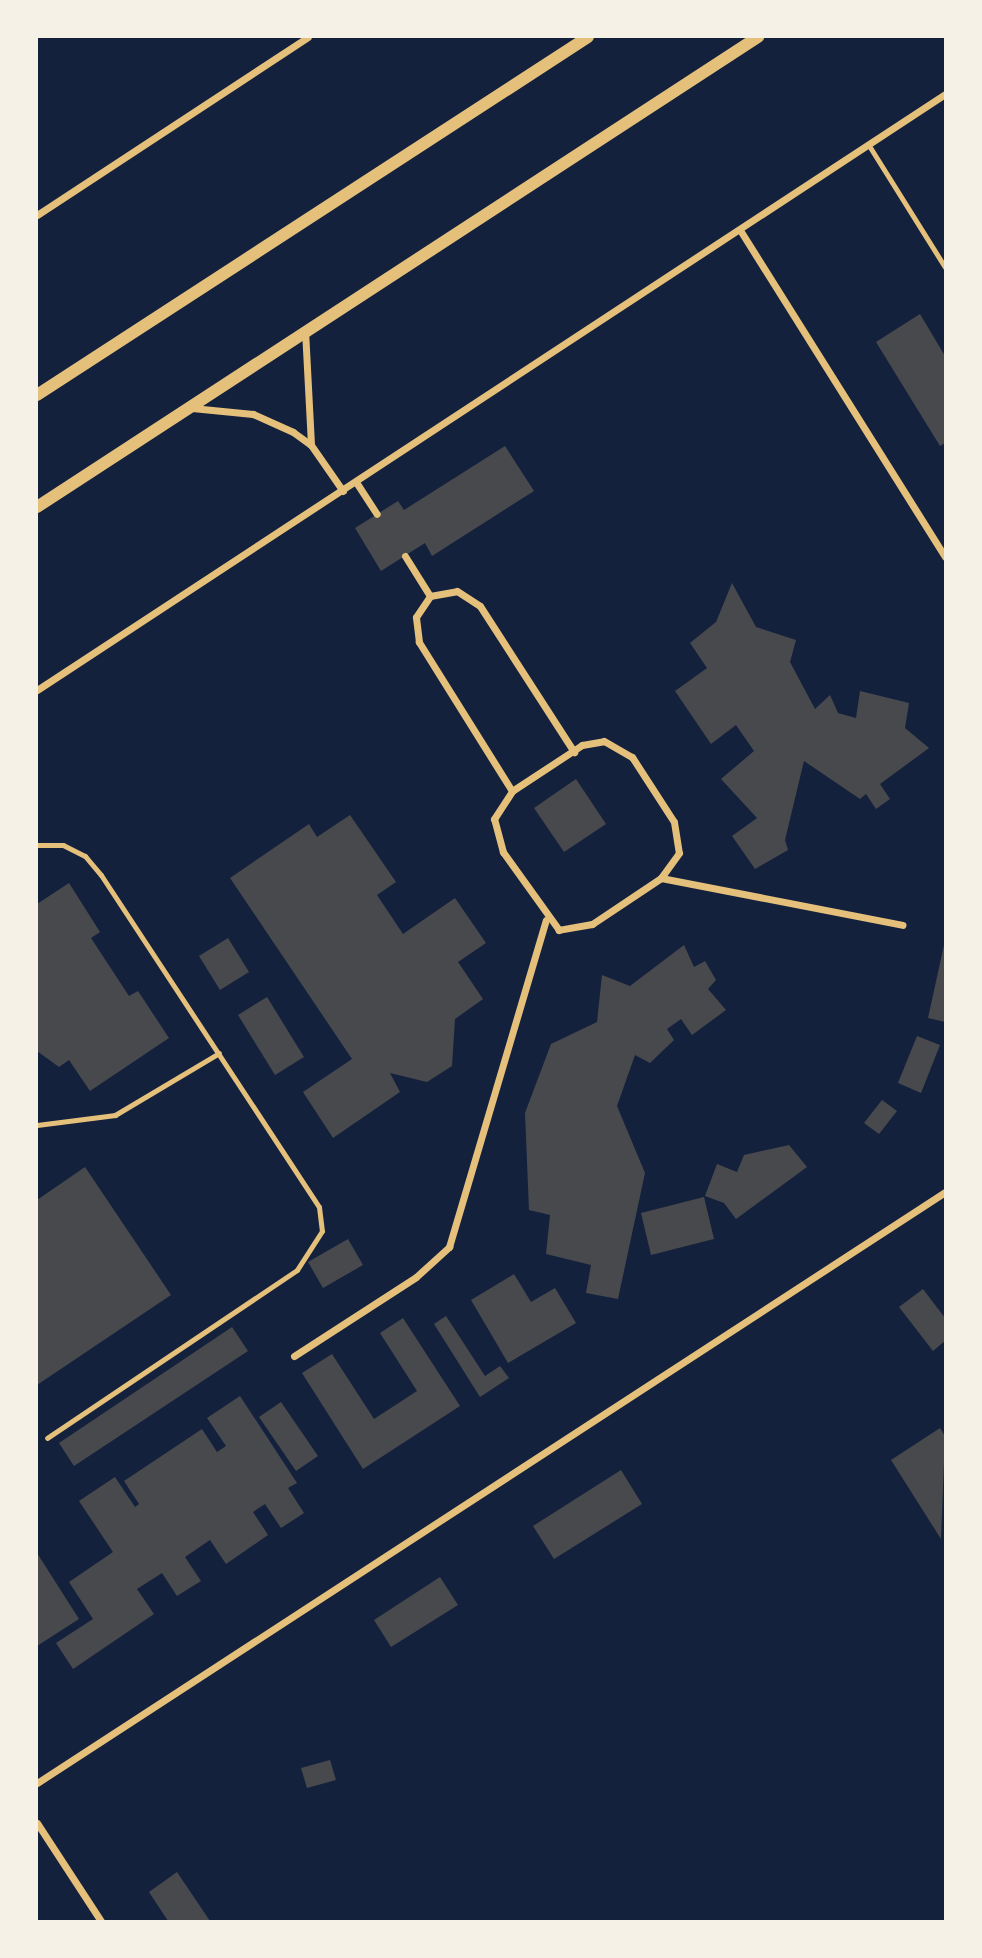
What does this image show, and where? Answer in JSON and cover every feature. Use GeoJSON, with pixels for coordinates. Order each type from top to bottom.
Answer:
{"type":"FeatureCollection","features":[{"type":"Feature","properties":{"kind":"street"},"geometry":{"type":"LineString","coordinates":[[37,215],[308,37]]}},
{"type":"Feature","properties":{"kind":"street"},"geometry":{"type":"LineString","coordinates":[[37,395],[588,37]]}},
{"type":"Feature","properties":{"kind":"street"},"geometry":{"type":"LineString","coordinates":[[37,507],[305,328],[758,37]]}},
{"type":"Feature","properties":{"kind":"street"},"geometry":{"type":"LineString","coordinates":[[37,690],[945,94]]}},
{"type":"Feature","properties":{"kind":"street"},"geometry":{"type":"LineString","coordinates":[[740,230],[945,557]]}},
{"type":"Feature","properties":{"kind":"street"},"geometry":{"type":"LineString","coordinates":[[305,328],[311,445]]}},
{"type":"Feature","properties":{"kind":"street"},"geometry":{"type":"LineString","coordinates":[[188,408],[253,414],[311,445],[343,491]]}},
{"type":"Feature","properties":{"kind":"street"},"geometry":{"type":"LineString","coordinates":[[356,482],[377,514]]}},
{"type":"Feature","properties":{"kind":"street"},"geometry":{"type":"LineString","coordinates":[[405,556],[430,596]]}},
{"type":"Feature","properties":{"kind":"street"},"geometry":{"type":"LineString","coordinates":[[512,791],[419,642],[416,617],[430,596],[457,590],[480,606],[574,752]]}},
{"type":"Feature","properties":{"kind":"street"},"geometry":{"type":"LineString","coordinates":[[604,741],[632,757],[678,832],[676,862],[661,878],[585,929],[559,930],[546,920],[494,830],[497,808],[512,791],[574,752],[604,741]]}},
{"type":"Feature","properties":{"kind":"street"},"geometry":{"type":"LineString","coordinates":[[661,878],[902,925]]}},
{"type":"Feature","properties":{"kind":"street"},"geometry":{"type":"LineString","coordinates":[[294,1356],[415,1277],[449,1247],[546,920]]}},
{"type":"Feature","properties":{"kind":"street"},"geometry":{"type":"LineString","coordinates":[[37,1783],[945,1192]]}},
{"type":"Feature","properties":{"kind":"street"},"geometry":{"type":"LineString","coordinates":[[37,1823],[101,1921]]}},
{"type":"Feature","properties":{"kind":"lane"},"geometry":{"type":"LineString","coordinates":[[868,144],[945,267]]}},
{"type":"Feature","properties":{"kind":"lane"},"geometry":{"type":"LineString","coordinates":[[37,845],[63,845],[85,856],[219,1053],[318,1207],[322,1231],[297,1270],[47,1438]]}},
{"type":"Feature","properties":{"kind":"lane"},"geometry":{"type":"LineString","coordinates":[[37,1125],[115,1115],[219,1053]]}},
{"type":"Feature","properties":{"kind":"building"},"geometry":{"type":"Polygon","coordinates":[[[920,314],[945,356],[945,443],[940,446],[876,342],[920,314]]]}},
{"type":"Feature","properties":{"kind":"building"},"geometry":{"type":"Polygon","coordinates":[[[505,446],[534,491],[432,556],[425,543],[381,571],[355,528],[398,501],[404,510],[505,446]]]}},
{"type":"Feature","properties":{"kind":"building"},"geometry":{"type":"Polygon","coordinates":[[[732,583],[756,627],[796,640],[790,662],[815,709],[830,695],[838,713],[856,718],[860,691],[909,703],[905,728],[929,748],[880,784],[890,799],[876,809],[866,794],[860,799],[804,761],[785,840],[788,850],[755,869],[732,836],[757,818],[721,779],[754,751],[736,725],[711,744],[675,691],[707,668],[690,643],[716,622],[732,583]]]}},
{"type":"Feature","properties":{"kind":"building"},"geometry":{"type":"Polygon","coordinates":[[[576,779],[606,824],[564,852],[534,808],[576,779]]]}},
{"type":"Feature","properties":{"kind":"building"},"geometry":{"type":"Polygon","coordinates":[[[350,815],[396,882],[377,895],[403,934],[455,898],[486,943],[458,962],[483,999],[455,1019],[452,1066],[427,1082],[390,1073],[400,1092],[333,1138],[303,1092],[352,1059],[230,878],[309,824],[317,837],[350,815]]]}},
{"type":"Feature","properties":{"kind":"building"},"geometry":{"type":"Polygon","coordinates":[[[69,883],[100,932],[91,938],[129,996],[138,991],[169,1038],[90,1091],[69,1060],[59,1067],[37,1051],[37,904],[69,883]]]}},
{"type":"Feature","properties":{"kind":"building"},"geometry":{"type":"Polygon","coordinates":[[[228,938],[249,972],[220,990],[199,956],[228,938]]]}},
{"type":"Feature","properties":{"kind":"building"},"geometry":{"type":"Polygon","coordinates":[[[684,945],[694,967],[705,961],[716,980],[708,989],[726,1010],[692,1035],[681,1019],[667,1029],[674,1040],[650,1063],[635,1055],[617,1106],[645,1173],[618,1299],[586,1293],[591,1265],[546,1254],[550,1215],[529,1210],[525,1113],[551,1044],[597,1022],[602,975],[630,986],[684,945]]]}},
{"type":"Feature","properties":{"kind":"building"},"geometry":{"type":"Polygon","coordinates":[[[945,945],[945,1022],[928,1018],[945,945]]]}},
{"type":"Feature","properties":{"kind":"building"},"geometry":{"type":"Polygon","coordinates":[[[267,997],[304,1057],[275,1075],[238,1015],[267,997]]]}},
{"type":"Feature","properties":{"kind":"building"},"geometry":{"type":"Polygon","coordinates":[[[917,1036],[940,1045],[921,1093],[898,1083],[917,1036]]]}},
{"type":"Feature","properties":{"kind":"building"},"geometry":{"type":"Polygon","coordinates":[[[882,1100],[897,1111],[879,1134],[864,1123],[882,1100]]]}},
{"type":"Feature","properties":{"kind":"building"},"geometry":{"type":"Polygon","coordinates":[[[789,1145],[807,1167],[736,1219],[724,1203],[705,1196],[717,1164],[737,1172],[744,1155],[789,1145]]]}},
{"type":"Feature","properties":{"kind":"building"},"geometry":{"type":"Polygon","coordinates":[[[85,1167],[171,1295],[37,1385],[37,1200],[85,1167]]]}},
{"type":"Feature","properties":{"kind":"building"},"geometry":{"type":"Polygon","coordinates":[[[704,1197],[714,1239],[651,1255],[641,1213],[704,1197]]]}},
{"type":"Feature","properties":{"kind":"building"},"geometry":{"type":"Polygon","coordinates":[[[348,1239],[363,1265],[323,1288],[308,1262],[348,1239]]]}},
{"type":"Feature","properties":{"kind":"building"},"geometry":{"type":"Polygon","coordinates":[[[514,1274],[531,1302],[555,1288],[576,1323],[508,1363],[471,1300],[514,1274]]]}},
{"type":"Feature","properties":{"kind":"building"},"geometry":{"type":"Polygon","coordinates":[[[923,1289],[945,1318],[945,1341],[933,1351],[899,1307],[923,1289]]]}},
{"type":"Feature","properties":{"kind":"building"},"geometry":{"type":"Polygon","coordinates":[[[446,1316],[485,1376],[500,1366],[509,1378],[480,1397],[434,1324],[446,1316]]]}},
{"type":"Feature","properties":{"kind":"building"},"geometry":{"type":"Polygon","coordinates":[[[403,1318],[460,1406],[363,1469],[302,1373],[332,1354],[374,1419],[417,1391],[380,1333],[403,1318]]]}},
{"type":"Feature","properties":{"kind":"building"},"geometry":{"type":"Polygon","coordinates":[[[232,1327],[248,1351],[74,1466],[59,1443],[232,1327]]]}},
{"type":"Feature","properties":{"kind":"building"},"geometry":{"type":"Polygon","coordinates":[[[240,1396],[297,1483],[288,1488],[304,1513],[281,1528],[265,1504],[253,1512],[268,1535],[226,1564],[210,1540],[185,1557],[201,1581],[177,1596],[162,1573],[137,1589],[154,1614],[73,1669],[56,1643],[93,1619],[69,1582],[113,1552],[79,1501],[115,1477],[135,1507],[139,1504],[124,1481],[202,1429],[217,1452],[226,1446],[207,1418],[240,1396]]]}},
{"type":"Feature","properties":{"kind":"building"},"geometry":{"type":"Polygon","coordinates":[[[281,1402],[318,1456],[296,1471],[259,1417],[281,1402]]]}},
{"type":"Feature","properties":{"kind":"building"},"geometry":{"type":"Polygon","coordinates":[[[940,1428],[945,1436],[941,1539],[891,1460],[940,1428]]]}},
{"type":"Feature","properties":{"kind":"building"},"geometry":{"type":"Polygon","coordinates":[[[621,1470],[642,1504],[554,1559],[533,1526],[621,1470]]]}},
{"type":"Feature","properties":{"kind":"building"},"geometry":{"type":"Polygon","coordinates":[[[37,1553],[79,1619],[37,1646],[37,1553]]]}},
{"type":"Feature","properties":{"kind":"building"},"geometry":{"type":"Polygon","coordinates":[[[440,1577],[458,1605],[391,1647],[374,1620],[440,1577]]]}},
{"type":"Feature","properties":{"kind":"building"},"geometry":{"type":"Polygon","coordinates":[[[330,1760],[336,1780],[307,1788],[301,1768],[330,1760]]]}},
{"type":"Feature","properties":{"kind":"building"},"geometry":{"type":"Polygon","coordinates":[[[177,1872],[210,1921],[168,1921],[149,1892],[177,1872]]]}}]}
